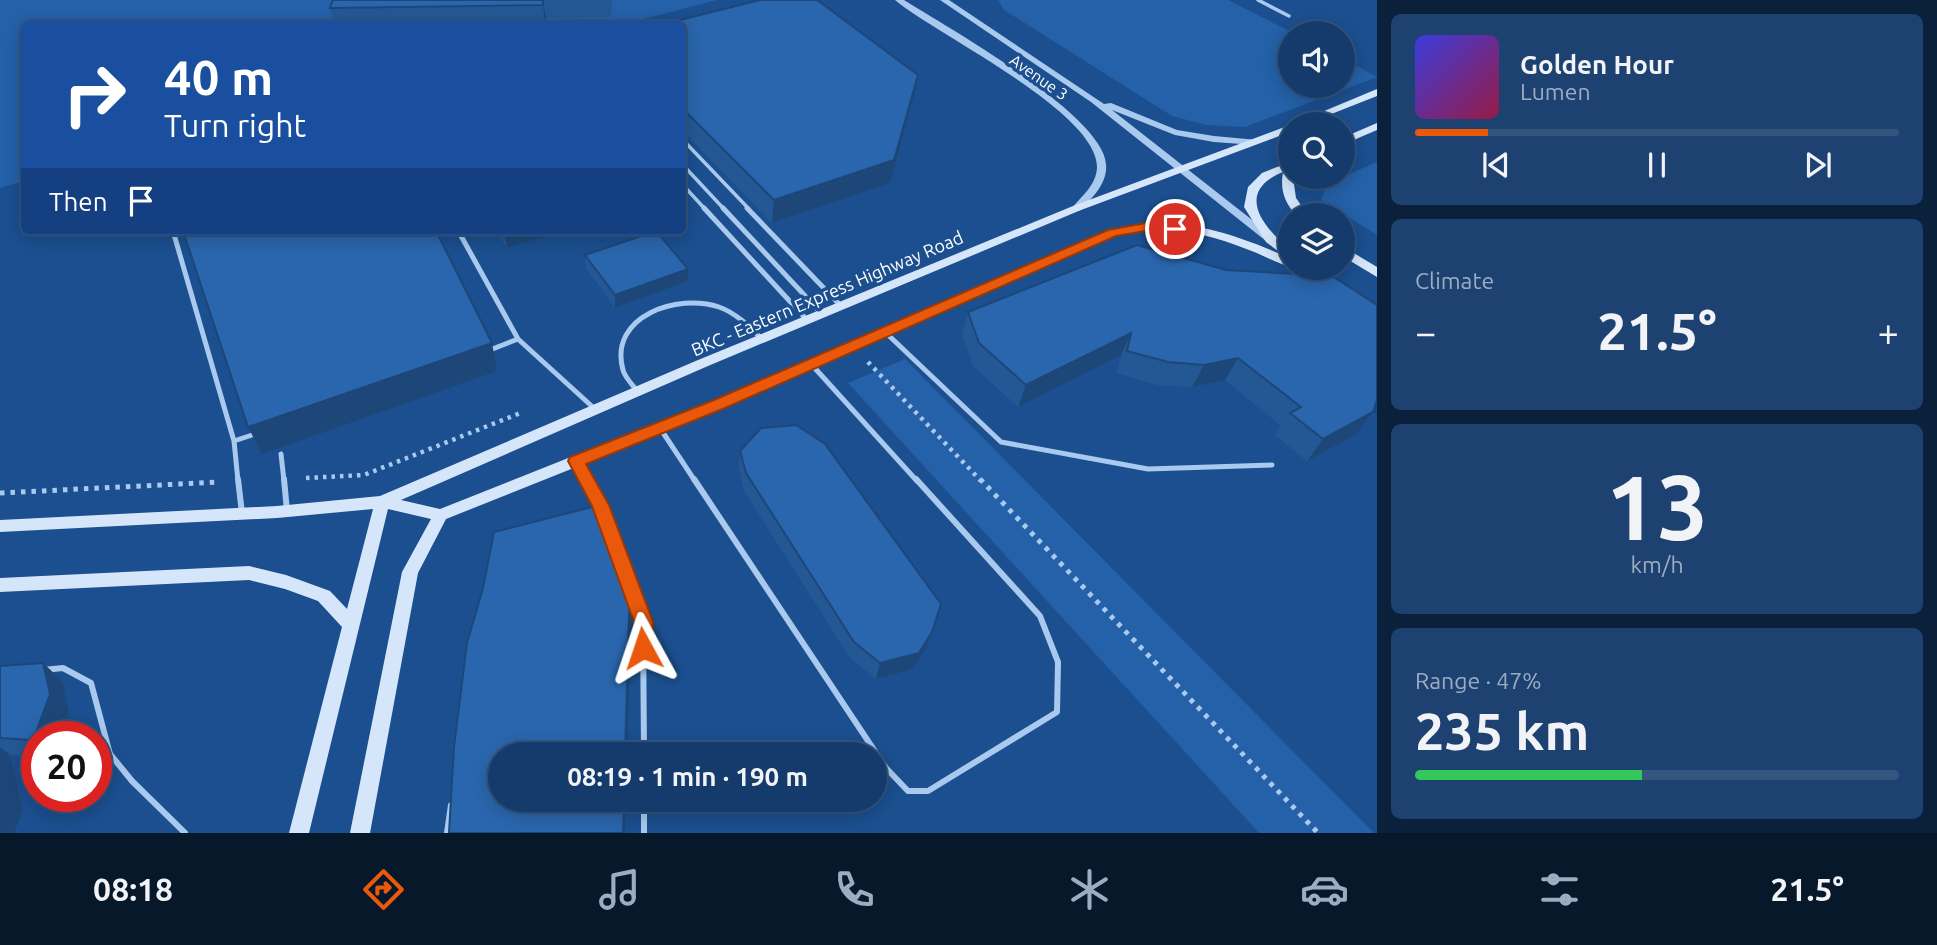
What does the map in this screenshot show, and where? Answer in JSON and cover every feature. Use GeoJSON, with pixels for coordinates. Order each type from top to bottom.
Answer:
{"type":"FeatureCollection","features":[{"type":"Feature","properties":{"kind":"main road"},"geometry":{"type":"LineString","coordinates":[[1328,112],[1377,92]]}},
{"type":"Feature","properties":{"kind":"main road"},"geometry":{"type":"LineString","coordinates":[[1355,136],[1377,127]]}},
{"type":"Feature","properties":{"kind":"main road","name":"BKC - Eastern Express Highway Road"},"geometry":{"type":"LineString","coordinates":[[382,502],[762,338],[1077,208],[1278,133]]}},
{"type":"Feature","properties":{"kind":"main road"},"geometry":{"type":"LineString","coordinates":[[1278,170],[1266,175],[1252,188],[1250,207],[1270,239],[1278,245]]}},
{"type":"Feature","properties":{"kind":"main road"},"geometry":{"type":"LineString","coordinates":[[0,526],[242,514],[382,502],[441,515],[811,365],[1112,233],[1151,226],[1200,231],[1278,258]]}},
{"type":"Feature","properties":{"kind":"main road"},"geometry":{"type":"LineString","coordinates":[[1355,259],[1377,273]]}},
{"type":"Feature","properties":{"kind":"main road"},"geometry":{"type":"LineString","coordinates":[[1323,280],[1345,295]]}},
{"type":"Feature","properties":{"kind":"main road"},"geometry":{"type":"LineString","coordinates":[[299,833],[382,502]]}},
{"type":"Feature","properties":{"kind":"main road"},"geometry":{"type":"LineString","coordinates":[[360,833],[410,572],[441,515]]}},
{"type":"Feature","properties":{"kind":"main road"},"geometry":{"type":"LineString","coordinates":[[0,585],[249,573],[286,582],[324,596],[350,624]]}},
{"type":"Feature","properties":{"kind":"street","name":"Avenue 3"},"geometry":{"type":"LineString","coordinates":[[900,0],[1058,104],[1085,131],[1101,159],[1098,185],[1077,208]]}},
{"type":"Feature","properties":{"kind":"street"},"geometry":{"type":"LineString","coordinates":[[944,0],[1094,100],[1270,239]]}},
{"type":"Feature","properties":{"kind":"street"},"geometry":{"type":"LineString","coordinates":[[1094,100],[1175,132],[1214,139],[1255,142]]}},
{"type":"Feature","properties":{"kind":"lane"},"geometry":{"type":"LineString","coordinates":[[1258,0],[1289,16]]}},
{"type":"Feature","properties":{"kind":"lane"},"geometry":{"type":"LineString","coordinates":[[686,143],[841,306]]}},
{"type":"Feature","properties":{"kind":"lane"},"geometry":{"type":"LineString","coordinates":[[686,168],[822,314]]}},
{"type":"Feature","properties":{"kind":"lane"},"geometry":{"type":"LineString","coordinates":[[686,188],[807,320]]}},
{"type":"Feature","properties":{"kind":"lane"},"geometry":{"type":"LineString","coordinates":[[737,198],[744,196]]}},
{"type":"Feature","properties":{"kind":"lane"},"geometry":{"type":"LineString","coordinates":[[174,235],[234,440],[242,514]]}},
{"type":"Feature","properties":{"kind":"lane"},"geometry":{"type":"LineString","coordinates":[[461,235],[519,339],[596,410]]}},
{"type":"Feature","properties":{"kind":"lane"},"geometry":{"type":"LineString","coordinates":[[638,392],[623,372],[620,353],[626,331],[642,317],[663,306],[688,301],[717,307],[745,322],[762,338]]}},
{"type":"Feature","properties":{"kind":"lane"},"geometry":{"type":"LineString","coordinates":[[885,332],[1001,442],[1148,469],[1272,465]]}},
{"type":"Feature","properties":{"kind":"lane"},"geometry":{"type":"LineString","coordinates":[[489,350],[519,339]]}},
{"type":"Feature","properties":{"kind":"lane"},"geometry":{"type":"LineString","coordinates":[[660,428],[886,768],[908,790],[928,791],[1057,712],[1061,682],[1058,654],[1040,616],[811,365]]}},
{"type":"Feature","properties":{"kind":"lane"},"geometry":{"type":"LineString","coordinates":[[234,440],[252,435]]}},
{"type":"Feature","properties":{"kind":"lane"},"geometry":{"type":"LineString","coordinates":[[281,454],[287,511]]}},
{"type":"Feature","properties":{"kind":"lane"},"geometry":{"type":"LineString","coordinates":[[576,461],[604,513],[617,549]]}},
{"type":"Feature","properties":{"kind":"lane"},"geometry":{"type":"LineString","coordinates":[[591,517],[604,513]]}},
{"type":"Feature","properties":{"kind":"lane"},"geometry":{"type":"LineString","coordinates":[[625,573],[643,622],[644,742]]}},
{"type":"Feature","properties":{"kind":"lane"},"geometry":{"type":"LineString","coordinates":[[38,670],[63,668],[92,682],[110,754],[132,781],[185,833]]}},
{"type":"Feature","properties":{"kind":"lane"},"geometry":{"type":"LineString","coordinates":[[447,833],[453,792]]}},
{"type":"Feature","properties":{"kind":"lane"},"geometry":{"type":"LineString","coordinates":[[644,812],[644,833]]}},
{"type":"Feature","properties":{"kind":"path"},"geometry":{"type":"LineString","coordinates":[[853,346],[1318,833]]}},
{"type":"Feature","properties":{"kind":"shaded area"},"geometry":{"type":"Polygon","coordinates":[[[0,0],[717,0],[636,21],[21,21],[21,182],[0,188],[0,0]]]}},
{"type":"Feature","properties":{"kind":"shaded area"},"geometry":{"type":"Polygon","coordinates":[[[998,0],[1228,0],[1278,25],[1278,98],[1322,98],[1278,112],[1278,114],[1245,127],[1206,125],[1172,116],[1004,10],[998,0]]]}},
{"type":"Feature","properties":{"kind":"shaded area"},"geometry":{"type":"Polygon","coordinates":[[[1355,65],[1377,77],[1355,85],[1355,65]]]}},
{"type":"Feature","properties":{"kind":"shaded area"},"geometry":{"type":"Polygon","coordinates":[[[1377,162],[1377,235],[1355,221],[1355,203],[1326,203],[1321,200],[1325,189],[1355,189],[1355,172],[1377,162]]]}},
{"type":"Feature","properties":{"kind":"shaded area"},"geometry":{"type":"Polygon","coordinates":[[[905,359],[1374,833],[1259,833],[848,383],[905,359]]]}},
{"type":"Feature","properties":{"kind":"building"},"geometry":{"type":"Polygon","coordinates":[[[333,0],[543,0],[543,5],[330,8],[333,0]]]}},
{"type":"Feature","properties":{"kind":"building"},"geometry":{"type":"Polygon","coordinates":[[[760,0],[817,0],[918,75],[894,160],[774,200],[686,112],[686,21],[676,21],[760,0]]]}},
{"type":"Feature","properties":{"kind":"building"},"geometry":{"type":"Polygon","coordinates":[[[184,235],[438,235],[492,343],[248,427],[184,235]]]}},
{"type":"Feature","properties":{"kind":"building"},"geometry":{"type":"Polygon","coordinates":[[[644,235],[659,235],[688,269],[615,295],[585,255],[644,235]]]}},
{"type":"Feature","properties":{"kind":"building"},"geometry":{"type":"Polygon","coordinates":[[[1137,245],[1226,270],[1278,273],[1278,280],[1338,280],[1377,305],[1377,400],[1373,412],[1323,439],[1290,413],[1301,407],[1238,358],[1204,365],[1168,362],[1127,351],[1131,333],[1026,385],[979,343],[968,312],[1137,245]]]}},
{"type":"Feature","properties":{"kind":"building"},"geometry":{"type":"Polygon","coordinates":[[[796,425],[825,444],[941,604],[932,632],[919,653],[880,663],[854,642],[746,473],[740,451],[761,428],[796,425]]]}},
{"type":"Feature","properties":{"kind":"building"},"geometry":{"type":"Polygon","coordinates":[[[600,505],[630,583],[625,742],[488,742],[488,812],[624,812],[623,833],[449,833],[454,747],[467,643],[483,588],[494,532],[600,505]]]}},
{"type":"Feature","properties":{"kind":"building"},"geometry":{"type":"Polygon","coordinates":[[[43,663],[50,694],[40,721],[21,721],[21,739],[0,738],[0,666],[43,663]]]}},
{"type":"Feature","properties":{"kind":"route"},"geometry":{"type":"LineString","coordinates":[[643,648],[643,622],[601,505],[576,461],[719,404],[1112,233],[1151,226],[1175,229]]}}]}
